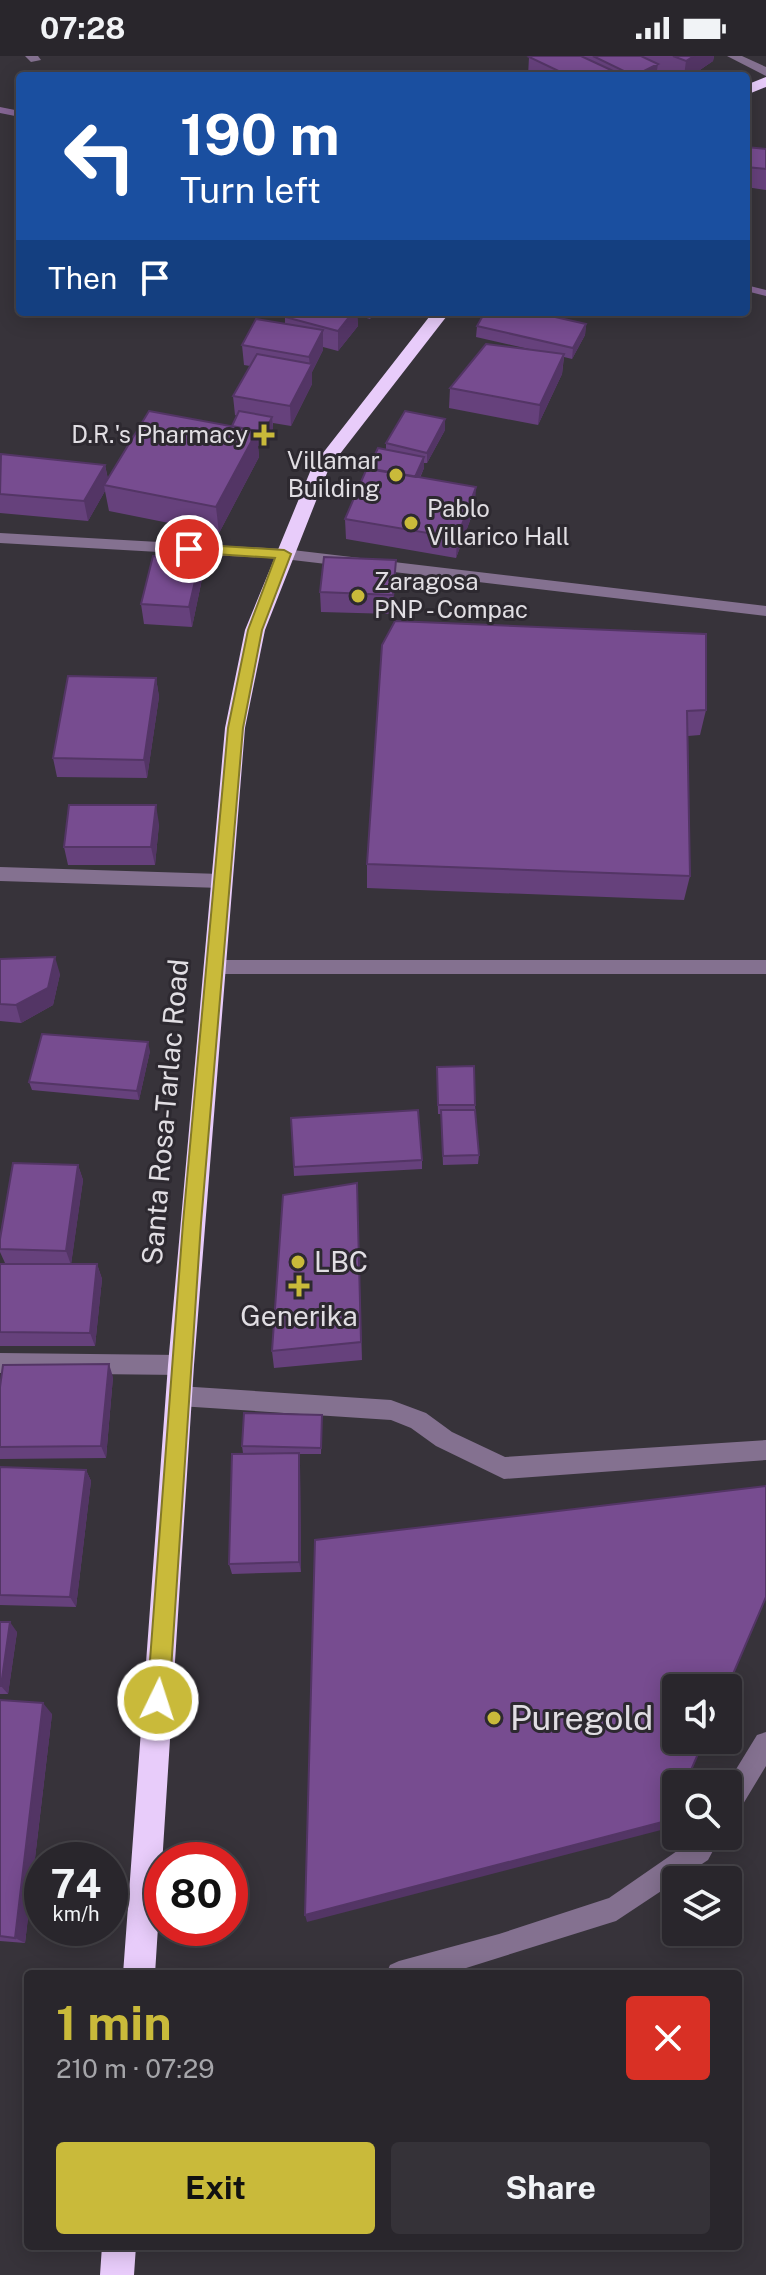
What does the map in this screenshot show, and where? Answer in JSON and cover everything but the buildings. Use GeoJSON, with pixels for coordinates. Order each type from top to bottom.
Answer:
{"type":"FeatureCollection","features":[{"type":"Feature","properties":{"kind":"highway","name":"Santa Rosa-Tarlac Road"},"geometry":{"type":"LineString","coordinates":[[139,1970],[181,1365],[235,728],[255,630],[321,467],[439,316]]}},
{"type":"Feature","properties":{"kind":"highway"},"geometry":{"type":"LineString","coordinates":[[117,2275],[119,2250]]}},
{"type":"Feature","properties":{"kind":"street"},"geometry":{"type":"LineString","coordinates":[[733,56],[766,72]]}},
{"type":"Feature","properties":{"kind":"street"},"geometry":{"type":"LineString","coordinates":[[0,538],[284,554],[766,611]]}},
{"type":"Feature","properties":{"kind":"street"},"geometry":{"type":"LineString","coordinates":[[0,874],[221,881]]}},
{"type":"Feature","properties":{"kind":"street"},"geometry":{"type":"LineString","coordinates":[[213,967],[766,967]]}},
{"type":"Feature","properties":{"kind":"street"},"geometry":{"type":"LineString","coordinates":[[0,1363],[181,1365]]}},
{"type":"Feature","properties":{"kind":"street"},"geometry":{"type":"LineString","coordinates":[[179,1396],[391,1410],[418,1420],[444,1439],[504,1468],[766,1450]]}},
{"type":"Feature","properties":{"kind":"street"},"geometry":{"type":"LineString","coordinates":[[742,1783],[766,1744]]}},
{"type":"Feature","properties":{"kind":"street"},"geometry":{"type":"LineString","coordinates":[[414,1970],[499,1947],[616,1908],[700,1850]]}},
{"type":"Feature","properties":{"kind":"waterway"},"geometry":{"type":"LineString","coordinates":[[0,110],[16,113]]}},
{"type":"Feature","properties":{"kind":"waterway"},"geometry":{"type":"LineString","coordinates":[[750,289],[766,293]]}},
{"type":"Feature","properties":{"kind":"place","name":"D.R.'s Pharmacy"},"geometry":{"type":"Point","coordinates":[264,435]}},
{"type":"Feature","properties":{"kind":"place","name":"Villamar Building"},"geometry":{"type":"Point","coordinates":[396,475]}},
{"type":"Feature","properties":{"kind":"place","name":"Pablo Villarico Hall"},"geometry":{"type":"Point","coordinates":[411,523]}},
{"type":"Feature","properties":{"kind":"place","name":"Zaragosa PNP - Compac"},"geometry":{"type":"Point","coordinates":[358,596]}},
{"type":"Feature","properties":{"kind":"place","name":"LBC"},"geometry":{"type":"Point","coordinates":[298,1262]}},
{"type":"Feature","properties":{"kind":"place","name":"Generika"},"geometry":{"type":"Point","coordinates":[299,1286]}},
{"type":"Feature","properties":{"kind":"place","name":"Puregold"},"geometry":{"type":"Point","coordinates":[494,1718]}},
{"type":"Feature","properties":{"kind":"route"},"geometry":{"type":"LineString","coordinates":[[158,1700],[209,1007],[235,728],[255,630],[284,554],[189,549]]}}]}
